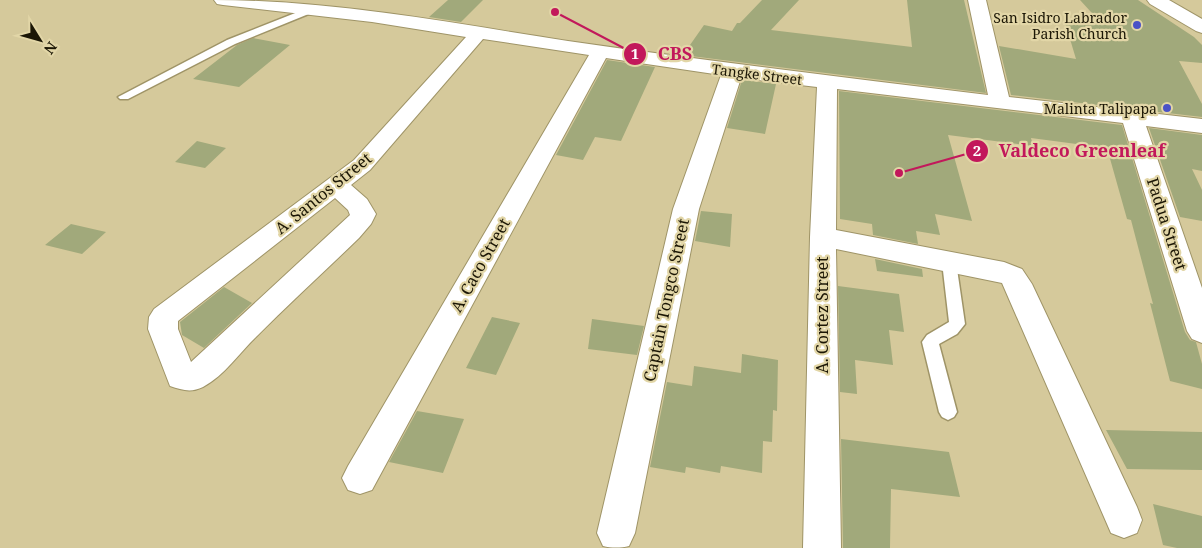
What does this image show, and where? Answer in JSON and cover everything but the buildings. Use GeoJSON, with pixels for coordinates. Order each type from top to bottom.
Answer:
{"type":"FeatureCollection","features":[{"type":"Feature","properties":{"kind":"street","name":"Tangke Street"},"geometry":{"type":"LineString","coordinates":[[224,0],[308,11],[372,16],[478,34],[733,71],[1202,126]]}},
{"type":"Feature","properties":{"kind":"street"},"geometry":{"type":"LineString","coordinates":[[977,0],[1000,102]]}},
{"type":"Feature","properties":{"kind":"street"},"geometry":{"type":"LineString","coordinates":[[1156,0],[1202,27]]}},
{"type":"Feature","properties":{"kind":"street","name":"A. Santos Street"},"geometry":{"type":"LineString","coordinates":[[336,185],[358,205],[363,214],[362,218],[350,232],[245,329],[206,369],[191,378],[182,377],[163,329],[164,318],[171,311],[362,165],[478,34]]}},
{"type":"Feature","properties":{"kind":"street","name":"A. Caco Street"},"geometry":{"type":"LineString","coordinates":[[360,478],[600,52]]}},
{"type":"Feature","properties":{"kind":"street","name":"Captain Tongco Street"},"geometry":{"type":"LineString","coordinates":[[616,533],[686,209],[733,71]]}},
{"type":"Feature","properties":{"kind":"street","name":"A. Cortez Street"},"geometry":{"type":"LineString","coordinates":[[822,548],[823,238],[827,83]]}},
{"type":"Feature","properties":{"kind":"street","name":"Padua Street"},"geometry":{"type":"LineString","coordinates":[[1132,118],[1202,331]]}},
{"type":"Feature","properties":{"kind":"street"},"geometry":{"type":"LineString","coordinates":[[823,238],[1004,272],[1012,276],[1018,284],[1124,520]]}},
{"type":"Feature","properties":{"kind":"lane"},"geometry":{"type":"LineString","coordinates":[[124,97],[230,42],[308,11]]}},
{"type":"Feature","properties":{"kind":"lane"},"geometry":{"type":"LineString","coordinates":[[948,412],[930,342],[934,338],[953,330],[957,324],[949,262]]}},
{"type":"Feature","properties":{"kind":"place","name":"CBS"},"geometry":{"type":"Point","coordinates":[555,12]}},
{"type":"Feature","properties":{"kind":"place","name":"San Isidro Labrador Parish Church"},"geometry":{"type":"Point","coordinates":[1137,25]}},
{"type":"Feature","properties":{"kind":"place","name":"Malinta Talipapa"},"geometry":{"type":"Point","coordinates":[1167,108]}},
{"type":"Feature","properties":{"kind":"place","name":"Valdeco Greenleaf"},"geometry":{"type":"Point","coordinates":[899,173]}}]}
